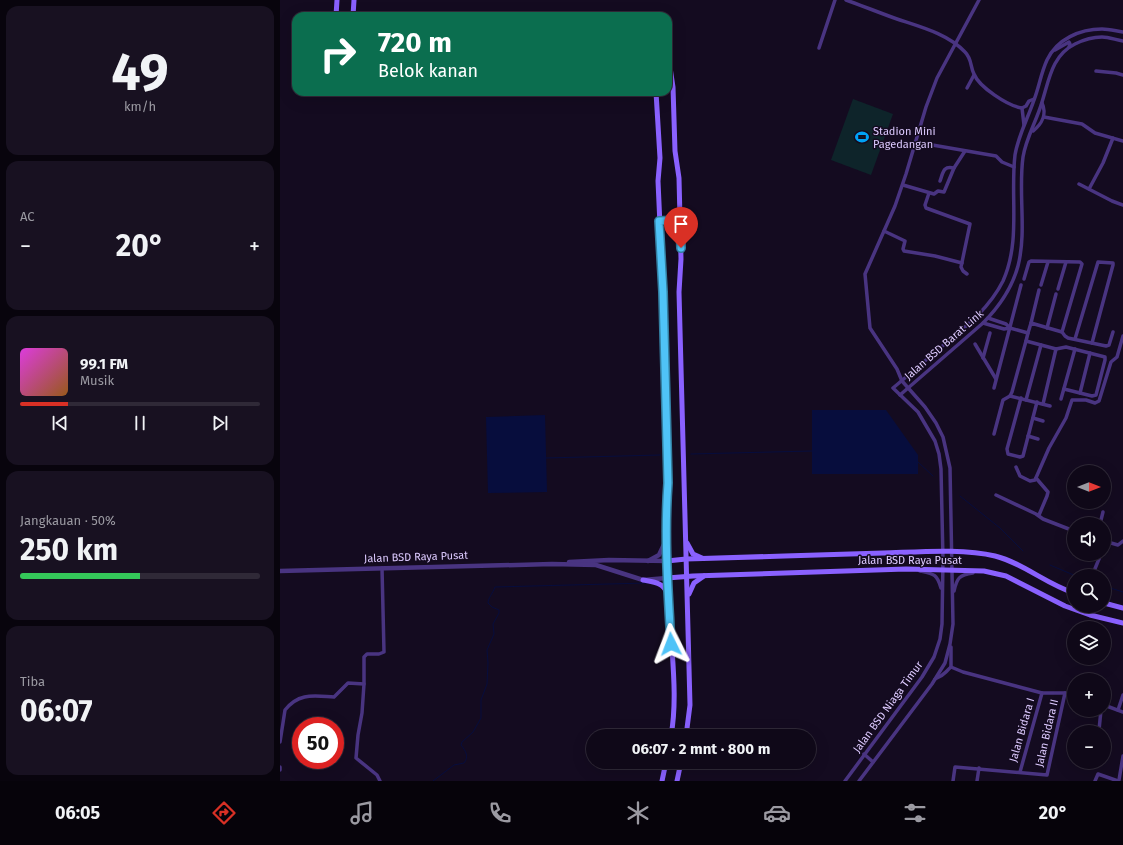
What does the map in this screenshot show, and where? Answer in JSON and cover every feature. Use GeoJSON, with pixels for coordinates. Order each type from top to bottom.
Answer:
{"type":"FeatureCollection","features":[{"type":"Feature","properties":{"kind":"main road"},"geometry":{"type":"LineString","coordinates":[[337,0],[337,12]]}},
{"type":"Feature","properties":{"kind":"main road"},"geometry":{"type":"LineString","coordinates":[[353,12],[354,0]]}},
{"type":"Feature","properties":{"kind":"main road"},"geometry":{"type":"LineString","coordinates":[[672,80],[675,151],[679,178],[681,259],[679,292],[690,704],[687,729]]}},
{"type":"Feature","properties":{"kind":"main road"},"geometry":{"type":"LineString","coordinates":[[656,96],[660,158],[658,181],[663,292],[668,483],[666,507],[667,578],[675,703],[672,729]]}},
{"type":"Feature","properties":{"kind":"main road"},"geometry":{"type":"LineString","coordinates":[[659,221],[680,220]]}},
{"type":"Feature","properties":{"kind":"main road"},"geometry":{"type":"LineString","coordinates":[[686,540],[693,554],[704,559]]}},
{"type":"Feature","properties":{"kind":"main road","name":"Jalan BSD Raya Pusat"},"geometry":{"type":"LineString","coordinates":[[667,561],[686,559],[943,552],[979,553],[1006,559],[1067,590]]}},
{"type":"Feature","properties":{"kind":"main road","name":"Jalan BSD Raya Pusat"},"geometry":{"type":"LineString","coordinates":[[667,578],[687,576],[906,569],[984,571],[1006,576],[1065,606],[1090,615],[1123,623]]}},
{"type":"Feature","properties":{"kind":"main road"},"geometry":{"type":"LineString","coordinates":[[687,598],[691,586],[696,580],[704,576]]}},
{"type":"Feature","properties":{"kind":"main road"},"geometry":{"type":"LineString","coordinates":[[643,580],[658,582],[667,590],[669,600]]}},
{"type":"Feature","properties":{"kind":"main road"},"geometry":{"type":"LineString","coordinates":[[1111,605],[1123,608]]}},
{"type":"Feature","properties":{"kind":"main road"},"geometry":{"type":"LineString","coordinates":[[662,781],[665,769]]}},
{"type":"Feature","properties":{"kind":"main road"},"geometry":{"type":"LineString","coordinates":[[677,781],[680,769]]}},
{"type":"Feature","properties":{"kind":"street"},"geometry":{"type":"LineString","coordinates":[[819,48],[835,0]]}},
{"type":"Feature","properties":{"kind":"street"},"geometry":{"type":"LineString","coordinates":[[846,0],[921,27],[955,43],[970,57],[974,75],[980,82],[1002,100],[1016,107],[1022,108],[1026,106],[1029,101],[1034,99]]}},
{"type":"Feature","properties":{"kind":"street","name":"Jalan BSD Niaga Timur"},"geometry":{"type":"LineString","coordinates":[[859,781],[935,679],[945,663],[953,624],[950,468],[944,442],[936,423],[902,381],[897,370],[870,328],[865,274],[903,185],[926,107],[937,78],[979,0]]}},
{"type":"Feature","properties":{"kind":"street"},"geometry":{"type":"LineString","coordinates":[[1052,51],[1064,40],[1079,33],[1103,29],[1123,32]]}},
{"type":"Feature","properties":{"kind":"street"},"geometry":{"type":"LineString","coordinates":[[1052,51],[1068,42],[1071,46],[1081,41],[1102,37],[1123,41]]}},
{"type":"Feature","properties":{"kind":"street","name":"Jalan BSD Barat Link"},"geometry":{"type":"LineString","coordinates":[[900,395],[988,318],[1003,299],[1012,283],[1018,267],[1021,251],[1023,168],[1025,149],[1055,63],[1060,54],[1071,46]]}},
{"type":"Feature","properties":{"kind":"street","name":"Jalan BSD Barat Link"},"geometry":{"type":"LineString","coordinates":[[893,388],[971,322],[986,307],[1003,280],[1012,250],[1014,166],[1017,147],[1043,70],[1052,51]]}},
{"type":"Feature","properties":{"kind":"street"},"geometry":{"type":"LineString","coordinates":[[1096,71],[1123,75]]}},
{"type":"Feature","properties":{"kind":"street"},"geometry":{"type":"LineString","coordinates":[[967,88],[974,75]]}},
{"type":"Feature","properties":{"kind":"street"},"geometry":{"type":"LineString","coordinates":[[1032,132],[1039,126],[1044,117],[1045,110],[1042,103]]}},
{"type":"Feature","properties":{"kind":"street"},"geometry":{"type":"LineString","coordinates":[[1022,108],[1024,114],[1024,126]]}},
{"type":"Feature","properties":{"kind":"street"},"geometry":{"type":"LineString","coordinates":[[1044,117],[1082,124],[1094,133],[1123,141]]}},
{"type":"Feature","properties":{"kind":"street"},"geometry":{"type":"LineString","coordinates":[[1089,189],[1104,163],[1113,138]]}},
{"type":"Feature","properties":{"kind":"street"},"geometry":{"type":"LineString","coordinates":[[915,142],[996,156],[1002,162],[1014,166]]}},
{"type":"Feature","properties":{"kind":"street"},"geometry":{"type":"LineString","coordinates":[[903,185],[934,194],[938,191],[944,192],[954,168],[965,151]]}},
{"type":"Feature","properties":{"kind":"street"},"geometry":{"type":"LineString","coordinates":[[940,182],[946,168],[954,168]]}},
{"type":"Feature","properties":{"kind":"street"},"geometry":{"type":"LineString","coordinates":[[1079,184],[1112,201],[1123,204]]}},
{"type":"Feature","properties":{"kind":"street"},"geometry":{"type":"LineString","coordinates":[[929,193],[925,205],[926,208],[970,224],[962,263],[963,271],[967,274]]}},
{"type":"Feature","properties":{"kind":"street"},"geometry":{"type":"LineString","coordinates":[[1013,216],[1022,216]]}},
{"type":"Feature","properties":{"kind":"street"},"geometry":{"type":"LineString","coordinates":[[884,231],[905,241],[904,251],[936,256],[962,263]]}},
{"type":"Feature","properties":{"kind":"street"},"geometry":{"type":"LineString","coordinates":[[1024,279],[1029,262],[1031,261],[1080,262],[1082,264],[1062,332]]}},
{"type":"Feature","properties":{"kind":"street"},"geometry":{"type":"LineString","coordinates":[[1041,286],[1048,262]]}},
{"type":"Feature","properties":{"kind":"street"},"geometry":{"type":"LineString","coordinates":[[1058,289],[1066,262]]}},
{"type":"Feature","properties":{"kind":"street"},"geometry":{"type":"LineString","coordinates":[[1075,339],[1098,262],[1109,262],[1113,263],[1113,265],[1092,343]]}},
{"type":"Feature","properties":{"kind":"street"},"geometry":{"type":"LineString","coordinates":[[994,388],[1021,285]]}},
{"type":"Feature","properties":{"kind":"street"},"geometry":{"type":"LineString","coordinates":[[1010,396],[1039,290]]}},
{"type":"Feature","properties":{"kind":"street"},"geometry":{"type":"LineString","coordinates":[[1047,328],[1056,294]]}},
{"type":"Feature","properties":{"kind":"street"},"geometry":{"type":"LineString","coordinates":[[988,318],[1028,334]]}},
{"type":"Feature","properties":{"kind":"street"},"geometry":{"type":"LineString","coordinates":[[983,323],[1004,329],[1010,328]]}},
{"type":"Feature","properties":{"kind":"street"},"geometry":{"type":"LineString","coordinates":[[1031,323],[1062,332],[1065,336],[1075,339],[1108,346],[1113,332]]}},
{"type":"Feature","properties":{"kind":"street"},"geometry":{"type":"LineString","coordinates":[[983,358],[990,333]]}},
{"type":"Feature","properties":{"kind":"street"},"geometry":{"type":"LineString","coordinates":[[1016,467],[1019,474],[1024,479],[1032,482],[1036,478],[1048,448],[1066,418],[1072,400],[1086,400],[1095,403],[1099,400],[1111,362],[1117,357],[1123,336]]}},
{"type":"Feature","properties":{"kind":"street"},"geometry":{"type":"LineString","coordinates":[[1026,341],[1056,349],[1066,347],[1103,356],[1105,360],[1096,395],[1092,396],[1064,389]]}},
{"type":"Feature","properties":{"kind":"street"},"geometry":{"type":"LineString","coordinates":[[974,344],[996,379]]}},
{"type":"Feature","properties":{"kind":"street"},"geometry":{"type":"LineString","coordinates":[[1026,400],[1041,345]]}},
{"type":"Feature","properties":{"kind":"street"},"geometry":{"type":"LineString","coordinates":[[1042,404],[1056,349]]}},
{"type":"Feature","properties":{"kind":"street"},"geometry":{"type":"LineString","coordinates":[[1061,399],[1075,349]]}},
{"type":"Feature","properties":{"kind":"street"},"geometry":{"type":"LineString","coordinates":[[1080,393],[1090,353]]}},
{"type":"Feature","properties":{"kind":"street","name":"Jalan BSD Niaga Timur"},"geometry":{"type":"LineString","coordinates":[[845,781],[922,677],[934,657],[940,640],[942,624],[943,552],[941,469],[937,447],[928,427],[918,412],[893,388]]}},
{"type":"Feature","properties":{"kind":"street"},"geometry":{"type":"LineString","coordinates":[[994,434],[1003,400],[1010,396],[1050,406]]}},
{"type":"Feature","properties":{"kind":"street"},"geometry":{"type":"LineString","coordinates":[[1021,398],[1007,450],[1008,454],[1022,457],[1037,402]]}},
{"type":"Feature","properties":{"kind":"street"},"geometry":{"type":"LineString","coordinates":[[1032,418],[1043,421]]}},
{"type":"Feature","properties":{"kind":"street"},"geometry":{"type":"LineString","coordinates":[[1028,436],[1038,439]]}},
{"type":"Feature","properties":{"kind":"street"},"geometry":{"type":"LineString","coordinates":[[1036,478],[1048,492],[1039,515]]}},
{"type":"Feature","properties":{"kind":"street"},"geometry":{"type":"LineString","coordinates":[[996,496],[1039,515],[1043,519],[1067,528]]}},
{"type":"Feature","properties":{"kind":"street"},"geometry":{"type":"LineString","coordinates":[[1102,517],[1103,512]]}},
{"type":"Feature","properties":{"kind":"street"},"geometry":{"type":"LineString","coordinates":[[646,562],[659,555],[666,540]]}},
{"type":"Feature","properties":{"kind":"street"},"geometry":{"type":"LineString","coordinates":[[1111,544],[1118,545],[1123,541]]}},
{"type":"Feature","properties":{"kind":"street"},"geometry":{"type":"LineString","coordinates":[[552,564],[562,562],[609,560],[646,562],[667,561]]}},
{"type":"Feature","properties":{"kind":"street"},"geometry":{"type":"LineString","coordinates":[[552,564],[596,565],[643,580],[667,578]]}},
{"type":"Feature","properties":{"kind":"street","name":"Jalan BSD Raya Pusat"},"geometry":{"type":"LineString","coordinates":[[280,571],[552,564]]}},
{"type":"Feature","properties":{"kind":"street"},"geometry":{"type":"LineString","coordinates":[[380,781],[377,775],[356,758],[362,713],[365,655],[384,652],[382,568]]}},
{"type":"Feature","properties":{"kind":"street"},"geometry":{"type":"LineString","coordinates":[[906,569],[932,573],[939,581],[942,593]]}},
{"type":"Feature","properties":{"kind":"street"},"geometry":{"type":"LineString","coordinates":[[952,596],[956,581],[960,577],[965,574],[984,571]]}},
{"type":"Feature","properties":{"kind":"street"},"geometry":{"type":"LineString","coordinates":[[950,644],[952,657],[950,662],[951,667]]}},
{"type":"Feature","properties":{"kind":"street"},"geometry":{"type":"LineString","coordinates":[[935,679],[945,675],[947,670],[951,667]]}},
{"type":"Feature","properties":{"kind":"street"},"geometry":{"type":"LineString","coordinates":[[951,667],[963,672],[1042,693],[1066,693]]}},
{"type":"Feature","properties":{"kind":"street"},"geometry":{"type":"LineString","coordinates":[[280,742],[285,710],[297,700],[309,695],[334,697],[347,684],[364,684]]}},
{"type":"Feature","properties":{"kind":"street","name":"Jalan Bidara I"},"geometry":{"type":"LineString","coordinates":[[1020,772],[1042,693]]}},
{"type":"Feature","properties":{"kind":"street","name":"Jalan Bidara II"},"geometry":{"type":"LineString","coordinates":[[1020,772],[1046,775],[1066,693]]}},
{"type":"Feature","properties":{"kind":"street"},"geometry":{"type":"LineString","coordinates":[[1118,710],[1123,695]]}},
{"type":"Feature","properties":{"kind":"street"},"geometry":{"type":"LineString","coordinates":[[1111,708],[1123,712]]}},
{"type":"Feature","properties":{"kind":"street"},"geometry":{"type":"LineString","coordinates":[[864,754],[874,762]]}},
{"type":"Feature","properties":{"kind":"street"},"geometry":{"type":"LineString","coordinates":[[1095,781],[1098,774],[1118,781],[1123,756]]}},
{"type":"Feature","properties":{"kind":"street"},"geometry":{"type":"LineString","coordinates":[[953,781],[955,766],[1020,772]]}},
{"type":"Feature","properties":{"kind":"street"},"geometry":{"type":"LineString","coordinates":[[977,781],[979,768]]}},
{"type":"Feature","properties":{"kind":"shaded area","name":"Stadion Mini Pagedangan"},"geometry":{"type":"Polygon","coordinates":[[[853,99],[893,114],[871,175],[831,160],[853,99]]]}},
{"type":"Feature","properties":{"kind":"shaded area"},"geometry":{"type":"Polygon","coordinates":[[[812,410],[886,410],[918,455],[918,474],[812,474],[812,410]]]}},
{"type":"Feature","properties":{"kind":"shaded area"},"geometry":{"type":"Polygon","coordinates":[[[545,415],[547,492],[488,493],[486,417],[545,415]]]}},
{"type":"Feature","properties":{"kind":"waterway"},"geometry":{"type":"LineString","coordinates":[[691,454],[812,451]]}},
{"type":"Feature","properties":{"kind":"waterway"},"geometry":{"type":"LineString","coordinates":[[546,458],[660,455]]}},
{"type":"Feature","properties":{"kind":"waterway"},"geometry":{"type":"LineString","coordinates":[[918,462],[933,476]]}},
{"type":"Feature","properties":{"kind":"waterway"},"geometry":{"type":"LineString","coordinates":[[960,496],[1000,528],[1023,551]]}},
{"type":"Feature","properties":{"kind":"waterway"},"geometry":{"type":"LineString","coordinates":[[1050,565],[1067,572]]}},
{"type":"Feature","properties":{"kind":"waterway"},"geometry":{"type":"LineString","coordinates":[[433,781],[454,765],[464,763],[466,761],[467,756],[461,745],[462,742],[473,732],[481,718],[481,700],[487,684],[487,650],[494,634],[493,624],[499,613],[499,610],[492,607],[488,603],[495,587],[647,583]]}},
{"type":"Feature","properties":{"kind":"waterway"},"geometry":{"type":"LineString","coordinates":[[1111,588],[1123,592]]}},
{"type":"Feature","properties":{"kind":"place","name":"Stadion Mini Pagedangan"},"geometry":{"type":"Point","coordinates":[862,137]}},
{"type":"Feature","properties":{"kind":"route"},"geometry":{"type":"LineString","coordinates":[[671,644],[667,561],[666,507],[668,483],[663,292],[659,221],[680,220],[681,248]]}}]}
